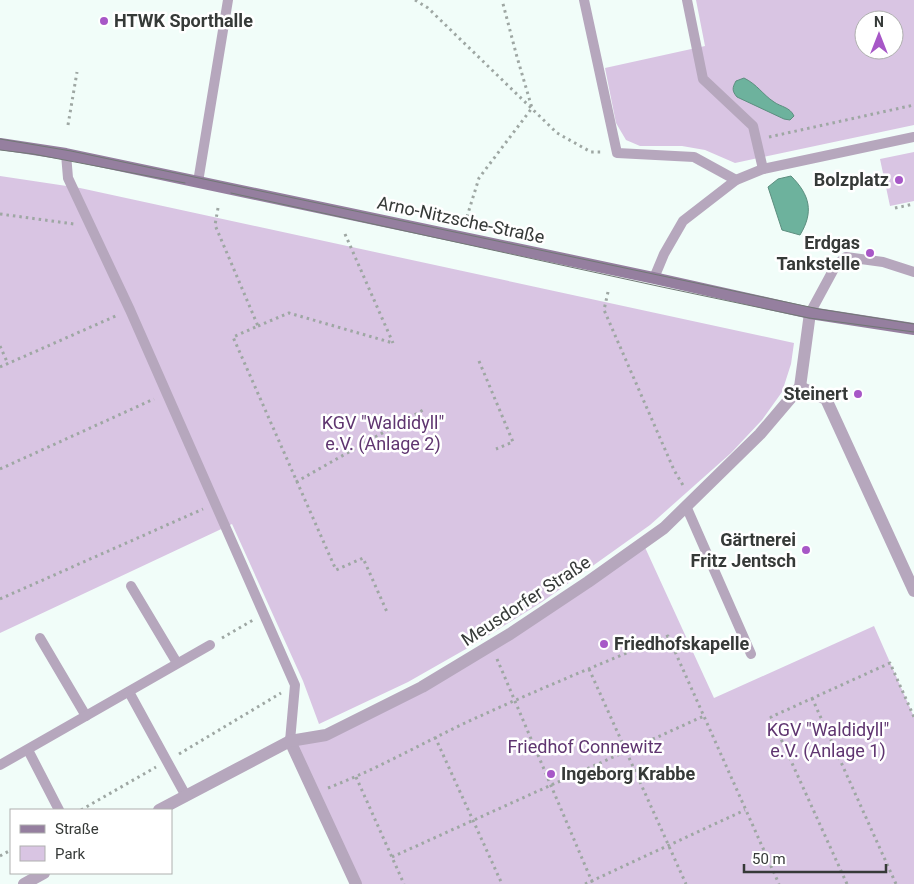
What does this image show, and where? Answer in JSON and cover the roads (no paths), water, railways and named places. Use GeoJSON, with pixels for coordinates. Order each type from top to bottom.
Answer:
{"type":"FeatureCollection","features":[{"type":"Feature","properties":{"kind":"main road","name":"Arno-Nitzsche-Straße"},"geometry":{"type":"LineString","coordinates":[[0,144],[66,154],[654,278],[810,313],[914,329]]}},
{"type":"Feature","properties":{"kind":"street"},"geometry":{"type":"LineString","coordinates":[[810,313],[800,387],[826,398],[913,584]]}},
{"type":"Feature","properties":{"kind":"street","name":"Meusdorfer Straße"},"geometry":{"type":"LineString","coordinates":[[161,809],[290,741],[326,735],[422,687],[588,582],[664,528],[760,434],[800,387]]}},
{"type":"Feature","properties":{"kind":"street"},"geometry":{"type":"LineString","coordinates":[[290,741],[356,884]]}},
{"type":"Feature","properties":{"kind":"street"},"geometry":{"type":"LineString","coordinates":[[24,884],[42,874]]}},
{"type":"Feature","properties":{"kind":"lane"},"geometry":{"type":"LineString","coordinates":[[198,182],[228,0]]}},
{"type":"Feature","properties":{"kind":"lane"},"geometry":{"type":"LineString","coordinates":[[584,0],[617,153],[694,157],[736,180]]}},
{"type":"Feature","properties":{"kind":"lane"},"geometry":{"type":"LineString","coordinates":[[687,0],[703,79],[754,126],[763,169]]}},
{"type":"Feature","properties":{"kind":"lane"},"geometry":{"type":"LineString","coordinates":[[654,278],[664,254],[683,221],[736,180],[763,169],[914,137]]}},
{"type":"Feature","properties":{"kind":"lane"},"geometry":{"type":"LineString","coordinates":[[66,154],[68,178],[130,310],[295,685],[290,741]]}},
{"type":"Feature","properties":{"kind":"lane"},"geometry":{"type":"LineString","coordinates":[[810,313],[836,265],[846,257],[883,262],[914,272]]}},
{"type":"Feature","properties":{"kind":"lane"},"geometry":{"type":"LineString","coordinates":[[688,504],[751,654]]}},
{"type":"Feature","properties":{"kind":"lane"},"geometry":{"type":"LineString","coordinates":[[131,586],[177,663]]}},
{"type":"Feature","properties":{"kind":"lane"},"geometry":{"type":"LineString","coordinates":[[40,638],[86,716]]}},
{"type":"Feature","properties":{"kind":"lane"},"geometry":{"type":"LineString","coordinates":[[0,765],[210,645]]}},
{"type":"Feature","properties":{"kind":"lane"},"geometry":{"type":"LineString","coordinates":[[129,692],[186,796]]}},
{"type":"Feature","properties":{"kind":"lane"},"geometry":{"type":"LineString","coordinates":[[28,750],[58,809]]}},
{"type":"Feature","properties":{"kind":"tram line"},"geometry":{"type":"LineString","coordinates":[[0,139],[71,151],[819,309],[914,324]]}},
{"type":"Feature","properties":{"kind":"tram line"},"geometry":{"type":"LineString","coordinates":[[0,150],[33,154],[185,183]]}},
{"type":"Feature","properties":{"kind":"tram line"},"geometry":{"type":"LineString","coordinates":[[231,193],[809,318],[914,332]]}},
{"type":"Feature","properties":{"kind":"place","name":"HTWK Sporthalle"},"geometry":{"type":"Point","coordinates":[104,21]}},
{"type":"Feature","properties":{"kind":"place","name":"Bolzplatz"},"geometry":{"type":"Point","coordinates":[899,180]}},
{"type":"Feature","properties":{"kind":"place","name":"Erdgas Tankstelle"},"geometry":{"type":"Point","coordinates":[870,253]}},
{"type":"Feature","properties":{"kind":"place","name":"Steinert"},"geometry":{"type":"Point","coordinates":[858,394]}},
{"type":"Feature","properties":{"kind":"place","name":"Gärtnerei Fritz Jentsch"},"geometry":{"type":"Point","coordinates":[806,550]}},
{"type":"Feature","properties":{"kind":"place","name":"Friedhofskapelle"},"geometry":{"type":"Point","coordinates":[604,644]}},
{"type":"Feature","properties":{"kind":"place","name":"Ingeborg Krabbe"},"geometry":{"type":"Point","coordinates":[551,774]}},
{"type":"Feature","properties":{"kind":"park label","name":"KGV \"Waldidyll\" e.V. (Anlage 2)"},"geometry":{"type":"Point","coordinates":[383,433]}},
{"type":"Feature","properties":{"kind":"park label","name":"KGV \"Waldidyll\" e.V. (Anlage 1)"},"geometry":{"type":"Point","coordinates":[828,740]}},
{"type":"Feature","properties":{"kind":"park label","name":"Friedhof Connewitz"},"geometry":{"type":"Point","coordinates":[585,747]}}]}
